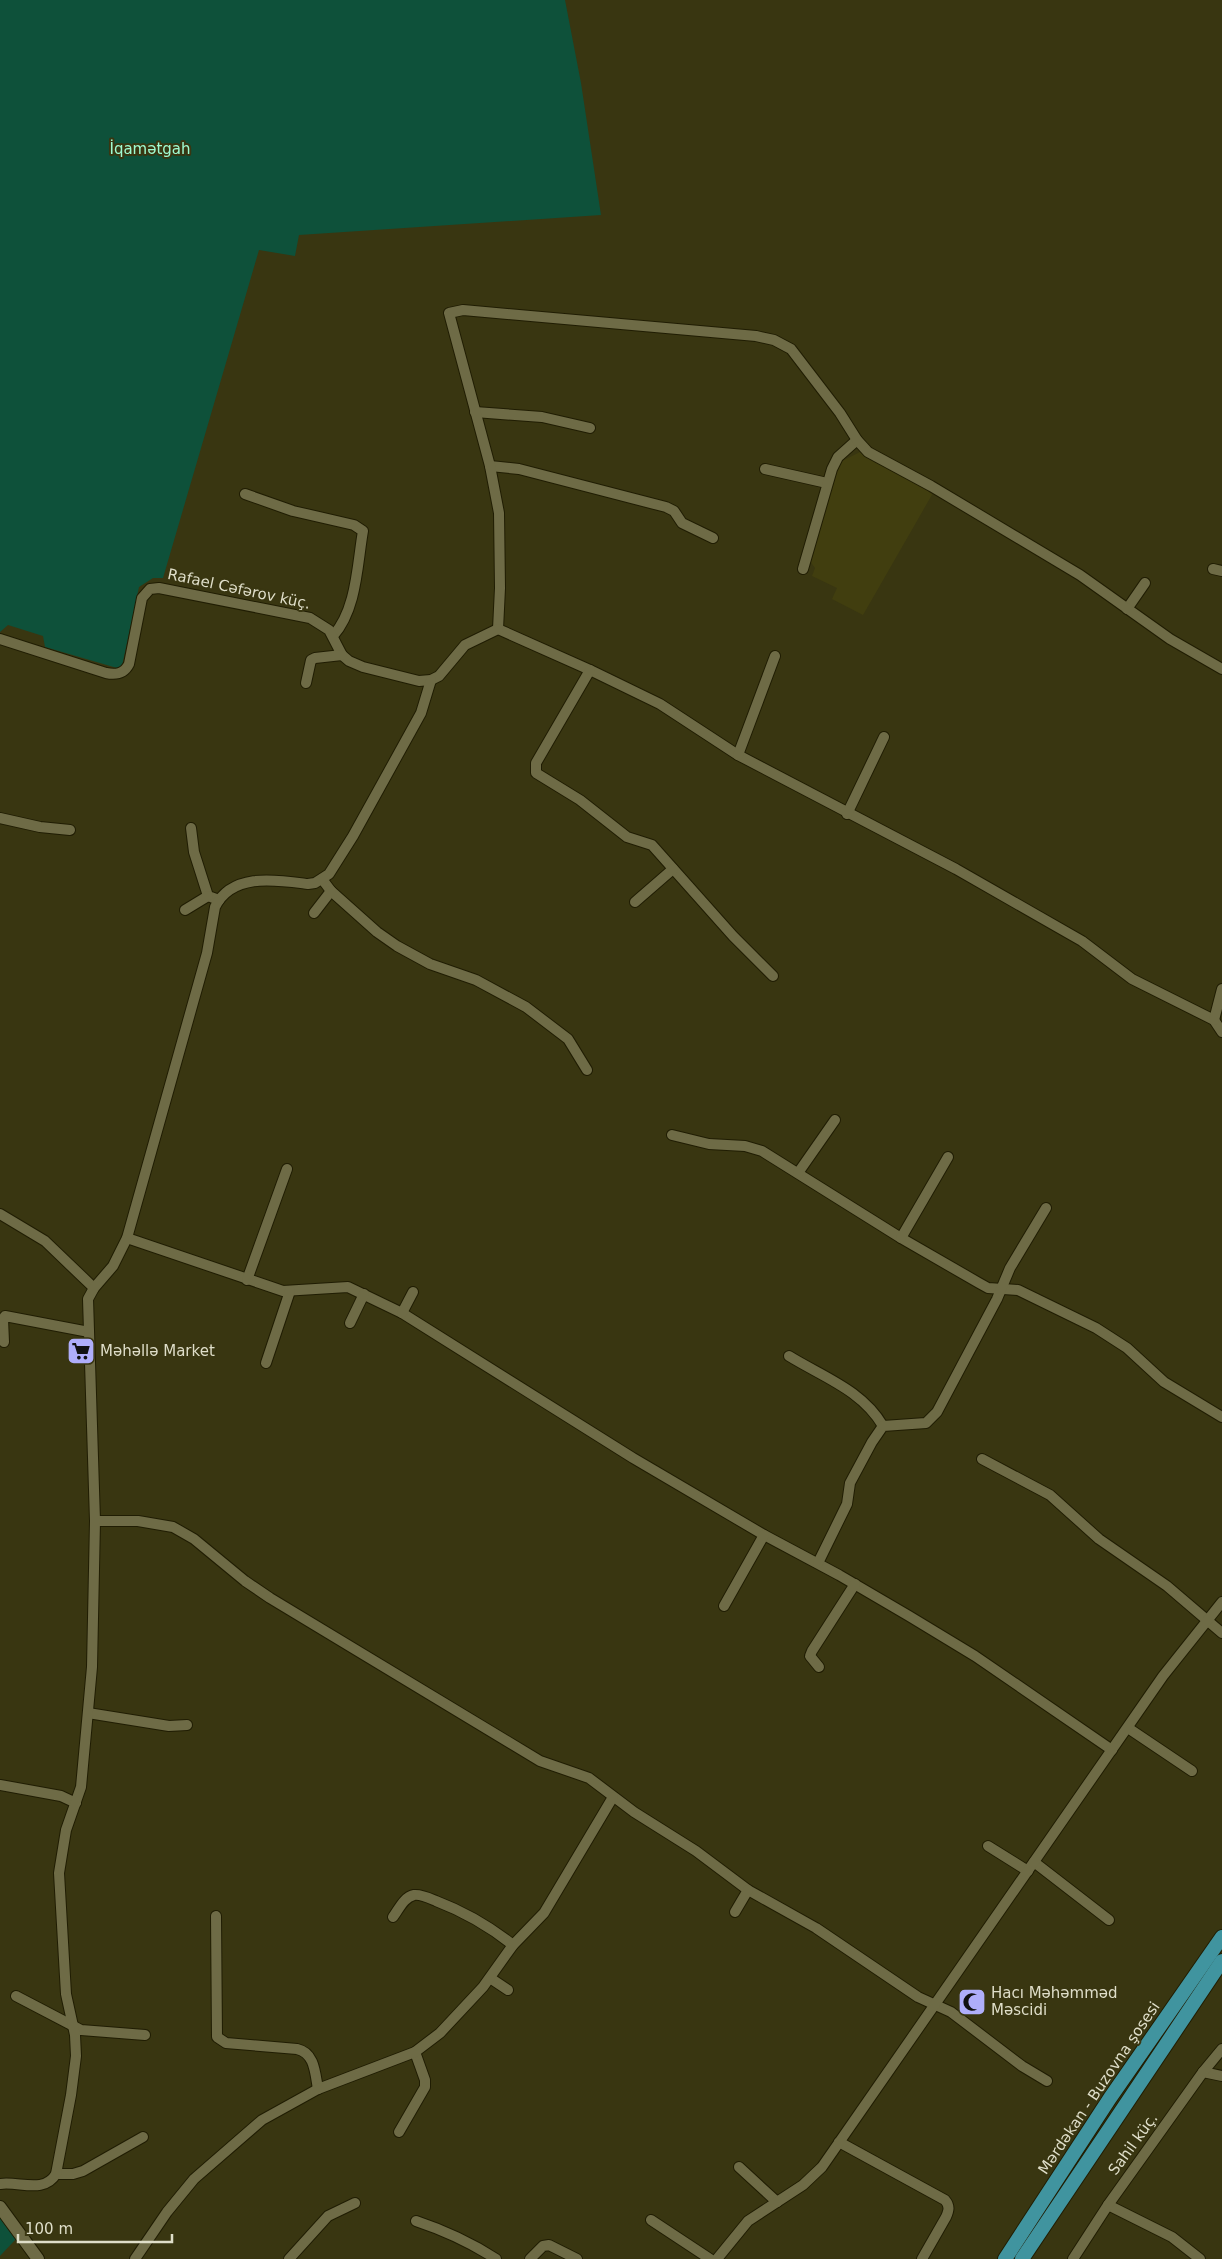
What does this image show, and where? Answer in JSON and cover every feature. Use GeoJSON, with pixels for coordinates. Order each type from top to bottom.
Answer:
{"type":"FeatureCollection","features":[{"type":"Feature","properties":{"kind":"main road","name":"Mərdəkan - Buzovna şosesi"},"geometry":{"type":"LineString","coordinates":[[1005,2259],[1110,2098],[1222,1937]]}},
{"type":"Feature","properties":{"kind":"main road","name":"Mərdəkan - Buzovna şosesi"},"geometry":{"type":"LineString","coordinates":[[1022,2259],[1222,1961]]}},
{"type":"Feature","properties":{"kind":"street"},"geometry":{"type":"LineString","coordinates":[[498,629],[500,529],[496,493],[449,313],[464,310],[756,336],[774,340],[791,349],[840,413],[857,440],[868,452],[931,486],[1080,575],[1170,639],[1222,669]]}},
{"type":"Feature","properties":{"kind":"street"},"geometry":{"type":"LineString","coordinates":[[475,412],[542,417],[590,428]]}},
{"type":"Feature","properties":{"kind":"street"},"geometry":{"type":"LineString","coordinates":[[803,569],[827,483],[838,457],[857,440]]}},
{"type":"Feature","properties":{"kind":"street"},"geometry":{"type":"LineString","coordinates":[[490,466],[520,469],[666,506],[674,512],[682,523],[713,538]]}},
{"type":"Feature","properties":{"kind":"street"},"geometry":{"type":"LineString","coordinates":[[765,469],[827,483]]}},
{"type":"Feature","properties":{"kind":"street"},"geometry":{"type":"LineString","coordinates":[[245,494],[293,511],[360,528],[362,531],[352,596],[344,619],[333,636]]}},
{"type":"Feature","properties":{"kind":"street"},"geometry":{"type":"LineString","coordinates":[[1127,609],[1145,583]]}},
{"type":"Feature","properties":{"kind":"street","name":"Rafael Cəfərov küç."},"geometry":{"type":"LineString","coordinates":[[0,640],[106,673],[118,674],[123,672],[129,664],[142,598],[145,592],[154,588],[310,618],[326,627],[333,636],[342,655]]}},
{"type":"Feature","properties":{"kind":"street"},"geometry":{"type":"LineString","coordinates":[[498,629],[660,704],[738,755],[964,874],[1082,941],[1132,979],[1214,1020],[1222,1032]]}},
{"type":"Feature","properties":{"kind":"street"},"geometry":{"type":"LineString","coordinates":[[306,683],[311,660],[342,655],[349,661],[363,667],[414,681],[431,680],[448,668],[465,646],[498,629]]}},
{"type":"Feature","properties":{"kind":"street"},"geometry":{"type":"LineString","coordinates":[[738,755],[775,656]]}},
{"type":"Feature","properties":{"kind":"street"},"geometry":{"type":"LineString","coordinates":[[590,670],[536,762],[536,773],[580,800],[627,837],[652,845],[733,936],[772,976]]}},
{"type":"Feature","properties":{"kind":"street"},"geometry":{"type":"LineString","coordinates":[[0,2184],[44,2185],[53,2180],[56,2174],[74,2075],[76,2044],[66,1994],[58,1889],[62,1845],[69,1818],[76,1803],[83,1773],[92,1667],[95,1521],[88,1299],[94,1288],[113,1266],[127,1238],[219,900],[234,887],[258,880],[308,884],[322,879],[336,863],[374,802],[421,713],[431,680]]}},
{"type":"Feature","properties":{"kind":"street"},"geometry":{"type":"LineString","coordinates":[[848,814],[884,737]]}},
{"type":"Feature","properties":{"kind":"street"},"geometry":{"type":"LineString","coordinates":[[0,818],[40,827],[70,830]]}},
{"type":"Feature","properties":{"kind":"street"},"geometry":{"type":"LineString","coordinates":[[191,828],[194,852],[208,896]]}},
{"type":"Feature","properties":{"kind":"street"},"geometry":{"type":"LineString","coordinates":[[635,902],[674,869]]}},
{"type":"Feature","properties":{"kind":"street"},"geometry":{"type":"LineString","coordinates":[[322,879],[331,891],[377,932],[397,946],[430,964],[476,980],[526,1007],[568,1039],[588,1070]]}},
{"type":"Feature","properties":{"kind":"street"},"geometry":{"type":"LineString","coordinates":[[314,913],[331,891]]}},
{"type":"Feature","properties":{"kind":"street"},"geometry":{"type":"LineString","coordinates":[[208,896],[219,900]]}},
{"type":"Feature","properties":{"kind":"street"},"geometry":{"type":"LineString","coordinates":[[185,910],[208,896]]}},
{"type":"Feature","properties":{"kind":"street"},"geometry":{"type":"LineString","coordinates":[[1214,1020],[1222,989]]}},
{"type":"Feature","properties":{"kind":"street"},"geometry":{"type":"LineString","coordinates":[[798,1173],[835,1120]]}},
{"type":"Feature","properties":{"kind":"street"},"geometry":{"type":"LineString","coordinates":[[672,1135],[709,1144],[754,1147],[978,1284],[1000,1289],[1018,1290],[1096,1328],[1127,1348],[1164,1382],[1222,1417]]}},
{"type":"Feature","properties":{"kind":"street"},"geometry":{"type":"LineString","coordinates":[[901,1238],[948,1157]]}},
{"type":"Feature","properties":{"kind":"street"},"geometry":{"type":"LineString","coordinates":[[247,1280],[286,1169]]}},
{"type":"Feature","properties":{"kind":"street"},"geometry":{"type":"LineString","coordinates":[[883,1426],[926,1423],[937,1412],[1000,1289],[1046,1208]]}},
{"type":"Feature","properties":{"kind":"street"},"geometry":{"type":"LineString","coordinates":[[0,1214],[45,1241],[94,1288]]}},
{"type":"Feature","properties":{"kind":"street"},"geometry":{"type":"LineString","coordinates":[[127,1238],[273,1289],[290,1291],[348,1286],[402,1313],[633,1458],[764,1535],[855,1584],[975,1656],[1112,1750]]}},
{"type":"Feature","properties":{"kind":"street"},"geometry":{"type":"LineString","coordinates":[[266,1363],[290,1291]]}},
{"type":"Feature","properties":{"kind":"street"},"geometry":{"type":"LineString","coordinates":[[402,1313],[413,1292]]}},
{"type":"Feature","properties":{"kind":"street"},"geometry":{"type":"LineString","coordinates":[[350,1323],[364,1294]]}},
{"type":"Feature","properties":{"kind":"street"},"geometry":{"type":"LineString","coordinates":[[4,1342],[3,1319],[5,1316],[89,1332]]}},
{"type":"Feature","properties":{"kind":"street"},"geometry":{"type":"LineString","coordinates":[[789,1356],[859,1398],[875,1413],[883,1426]]}},
{"type":"Feature","properties":{"kind":"street"},"geometry":{"type":"LineString","coordinates":[[818,1563],[847,1504],[850,1483],[872,1442],[883,1426]]}},
{"type":"Feature","properties":{"kind":"street"},"geometry":{"type":"LineString","coordinates":[[982,1459],[1050,1496],[1099,1539],[1167,1586],[1222,1633]]}},
{"type":"Feature","properties":{"kind":"street"},"geometry":{"type":"LineString","coordinates":[[95,1521],[161,1524],[185,1533],[245,1581],[270,1598],[540,1760],[555,1768],[583,1775],[696,1851],[748,1890],[816,1928],[912,1994],[951,2012],[1022,2066],[1047,2081]]}},
{"type":"Feature","properties":{"kind":"street"},"geometry":{"type":"LineString","coordinates":[[724,1606],[764,1535]]}},
{"type":"Feature","properties":{"kind":"street"},"geometry":{"type":"LineString","coordinates":[[819,1667],[810,1656],[812,1651],[855,1584]]}},
{"type":"Feature","properties":{"kind":"street"},"geometry":{"type":"LineString","coordinates":[[717,2259],[748,2222],[814,2176],[1168,1669],[1222,1602]]}},
{"type":"Feature","properties":{"kind":"street"},"geometry":{"type":"LineString","coordinates":[[88,1713],[169,1726],[187,1725]]}},
{"type":"Feature","properties":{"kind":"street"},"geometry":{"type":"LineString","coordinates":[[1128,1728],[1192,1771]]}},
{"type":"Feature","properties":{"kind":"street"},"geometry":{"type":"LineString","coordinates":[[0,1785],[61,1796],[76,1803]]}},
{"type":"Feature","properties":{"kind":"street"},"geometry":{"type":"LineString","coordinates":[[135,2259],[180,2195],[208,2164],[262,2120],[318,2088],[414,2052],[440,2033],[490,1978],[513,1945],[544,1913],[613,1796]]}},
{"type":"Feature","properties":{"kind":"street"},"geometry":{"type":"LineString","coordinates":[[988,1846],[1028,1871]]}},
{"type":"Feature","properties":{"kind":"street"},"geometry":{"type":"LineString","coordinates":[[1034,1862],[1109,1920]]}},
{"type":"Feature","properties":{"kind":"street"},"geometry":{"type":"LineString","coordinates":[[735,1912],[748,1890]]}},
{"type":"Feature","properties":{"kind":"street"},"geometry":{"type":"LineString","coordinates":[[394,1917],[406,1898],[414,1895],[423,1896],[464,1912],[494,1929],[513,1945]]}},
{"type":"Feature","properties":{"kind":"street"},"geometry":{"type":"LineString","coordinates":[[216,1916],[217,2037],[226,2044],[297,2049],[308,2052],[311,2057],[318,2088]]}},
{"type":"Feature","properties":{"kind":"street"},"geometry":{"type":"LineString","coordinates":[[490,1978],[508,1990]]}},
{"type":"Feature","properties":{"kind":"street"},"geometry":{"type":"LineString","coordinates":[[16,1996],[73,2027],[91,2032],[145,2035]]}},
{"type":"Feature","properties":{"kind":"street","name":"Sahil küç."},"geometry":{"type":"LineString","coordinates":[[1073,2259],[1108,2205],[1222,2048]]}},
{"type":"Feature","properties":{"kind":"street"},"geometry":{"type":"LineString","coordinates":[[399,2132],[425,2086],[425,2080],[414,2052]]}},
{"type":"Feature","properties":{"kind":"street"},"geometry":{"type":"LineString","coordinates":[[1203,2072],[1222,2076]]}},
{"type":"Feature","properties":{"kind":"street"},"geometry":{"type":"LineString","coordinates":[[56,2174],[73,2174],[83,2170],[143,2137]]}},
{"type":"Feature","properties":{"kind":"street"},"geometry":{"type":"LineString","coordinates":[[839,2142],[945,2200],[949,2204],[949,2211],[922,2259]]}},
{"type":"Feature","properties":{"kind":"street"},"geometry":{"type":"LineString","coordinates":[[739,2167],[777,2202]]}},
{"type":"Feature","properties":{"kind":"street"},"geometry":{"type":"LineString","coordinates":[[289,2259],[328,2216],[355,2203]]}},
{"type":"Feature","properties":{"kind":"street"},"geometry":{"type":"LineString","coordinates":[[1108,2205],[1172,2237],[1200,2259]]}},
{"type":"Feature","properties":{"kind":"street"},"geometry":{"type":"LineString","coordinates":[[0,2207],[38,2259]]}},
{"type":"Feature","properties":{"kind":"street"},"geometry":{"type":"LineString","coordinates":[[651,2220],[710,2259]]}},
{"type":"Feature","properties":{"kind":"street"},"geometry":{"type":"LineString","coordinates":[[416,2221],[450,2232],[471,2242],[496,2259]]}},
{"type":"Feature","properties":{"kind":"street"},"geometry":{"type":"LineString","coordinates":[[530,2259],[543,2246],[549,2245],[577,2259]]}},
{"type":"Feature","properties":{"kind":"shaded area"},"geometry":{"type":"Polygon","coordinates":[[[860,452],[933,493],[863,615],[832,599],[837,588],[812,576],[815,568],[810,561],[840,462],[860,452]]]}},
{"type":"Feature","properties":{"kind":"green space","name":"İqamətgah"},"geometry":{"type":"Polygon","coordinates":[[[0,0],[565,0],[581,83],[601,215],[299,235],[295,256],[259,250],[163,578],[153,578],[139,587],[122,666],[117,668],[45,647],[43,636],[8,625],[0,632],[0,0]]]}},
{"type":"Feature","properties":{"kind":"green space"},"geometry":{"type":"Polygon","coordinates":[[[0,2218],[16,2239],[0,2256],[0,2218]]]}},
{"type":"Feature","properties":{"kind":"place","name":"Məhəllə Market"},"geometry":{"type":"Point","coordinates":[81,1351]}},
{"type":"Feature","properties":{"kind":"place","name":"Hacı Məhəmməd Məscidi"},"geometry":{"type":"Point","coordinates":[972,2002]}}]}
